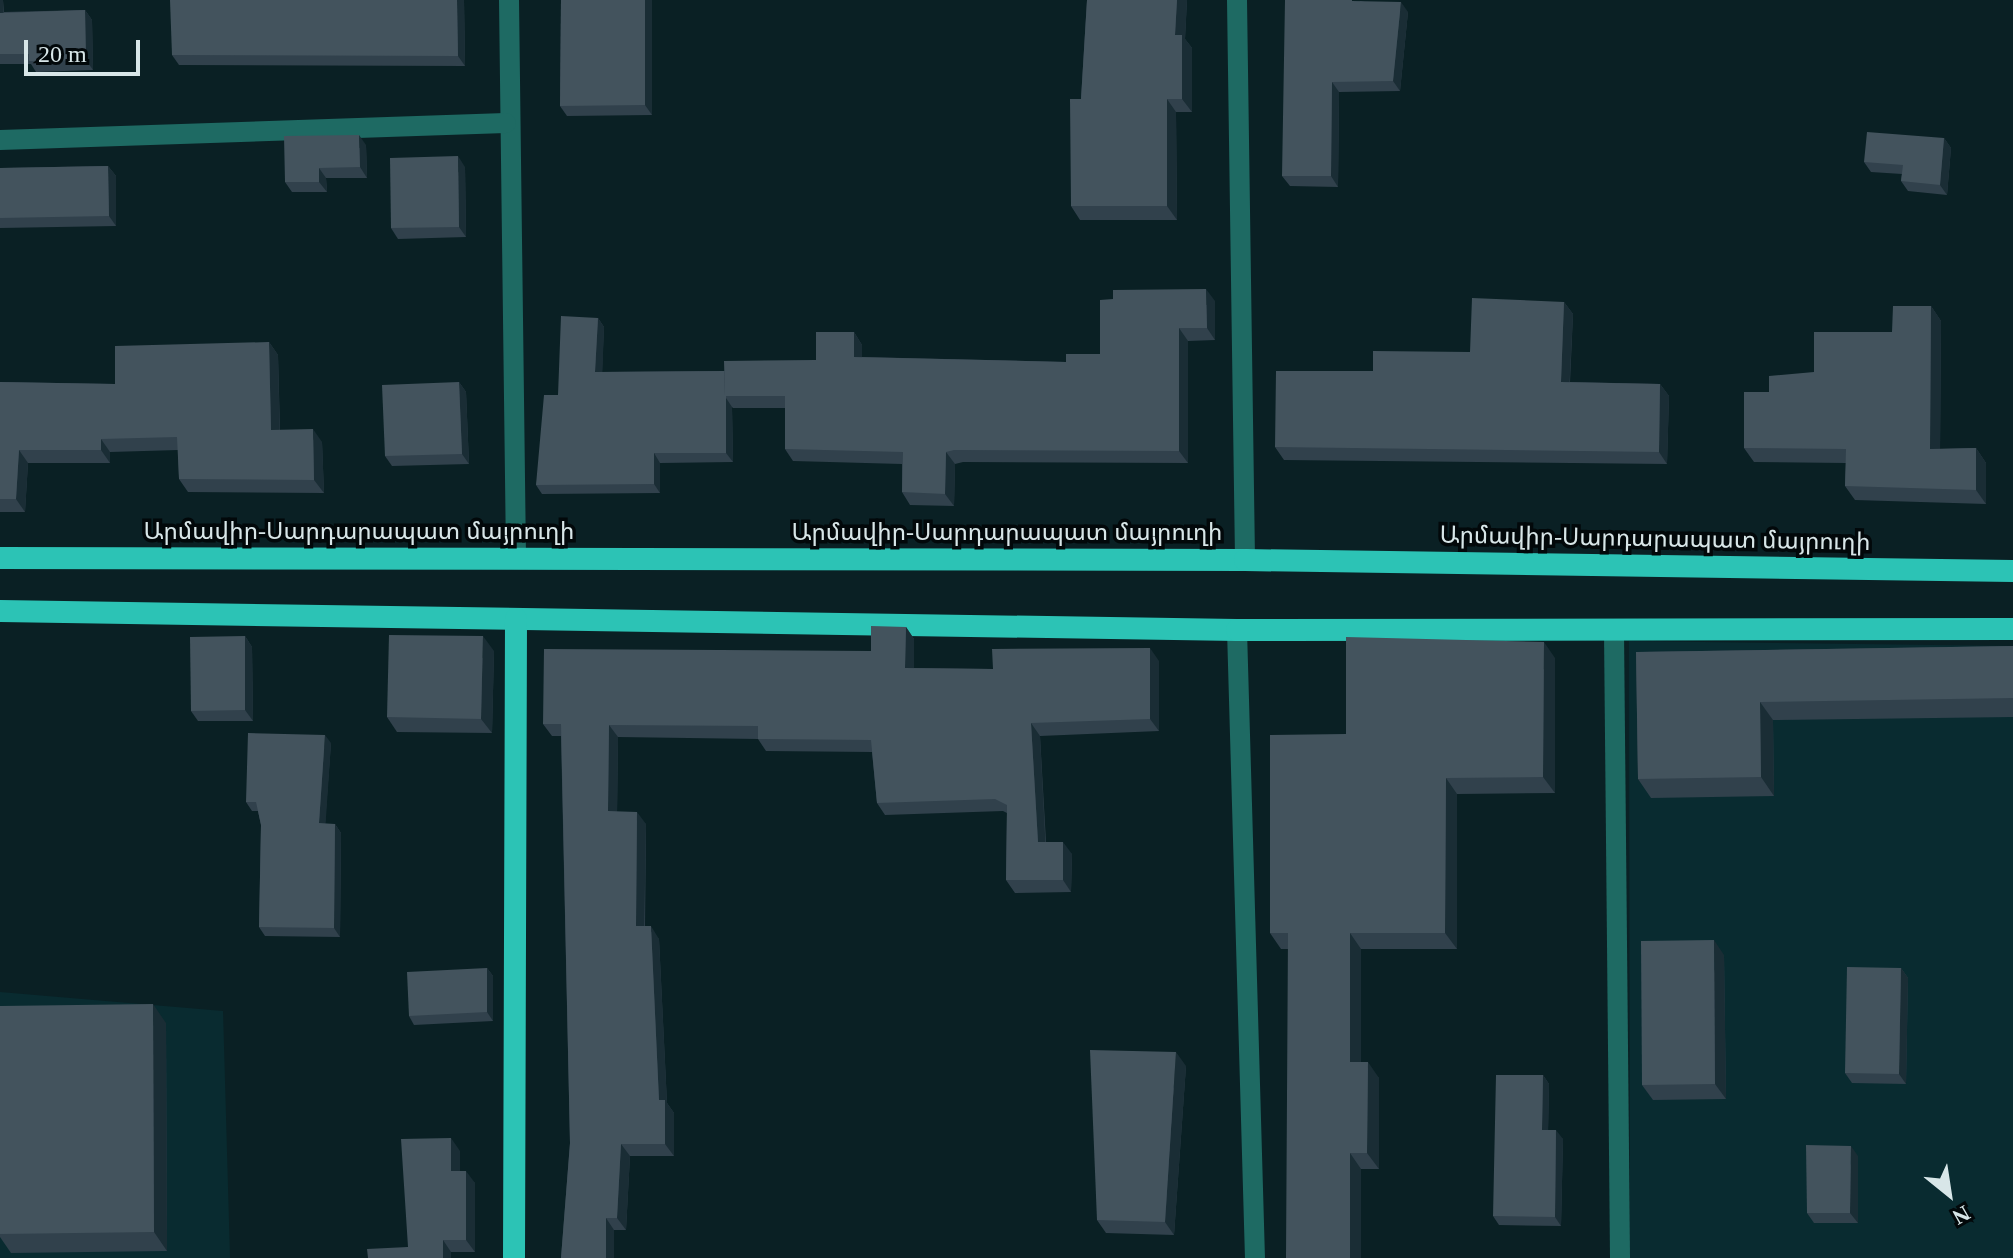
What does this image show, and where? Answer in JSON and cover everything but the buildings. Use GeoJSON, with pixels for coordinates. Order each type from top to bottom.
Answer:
{"type":"FeatureCollection","features":[{"type":"Feature","properties":{"kind":"highway","name":"Արմավիր-Սարդարապատ մայրուղի"},"geometry":{"type":"LineString","coordinates":[[0,558],[1245,560],[2013,571]]}},
{"type":"Feature","properties":{"kind":"highway"},"geometry":{"type":"LineString","coordinates":[[0,611],[1237,630],[2013,629]]}},
{"type":"Feature","properties":{"kind":"highway"},"geometry":{"type":"LineString","coordinates":[[514,1258],[516,619]]}},
{"type":"Feature","properties":{"kind":"street"},"geometry":{"type":"LineString","coordinates":[[509,0],[506,123],[516,557]]}},
{"type":"Feature","properties":{"kind":"street"},"geometry":{"type":"LineString","coordinates":[[1237,0],[1245,560]]}},
{"type":"Feature","properties":{"kind":"street"},"geometry":{"type":"LineString","coordinates":[[0,140],[506,123]]}},
{"type":"Feature","properties":{"kind":"street"},"geometry":{"type":"LineString","coordinates":[[1237,630],[1255,1258]]}},
{"type":"Feature","properties":{"kind":"street"},"geometry":{"type":"LineString","coordinates":[[1614,631],[1620,1258]]}},
{"type":"Feature","properties":{"kind":"shaded area"},"geometry":{"type":"Polygon","coordinates":[[[1629,641],[2013,646],[2013,1258],[1630,1258],[1629,641]]]}},
{"type":"Feature","properties":{"kind":"shaded area"},"geometry":{"type":"Polygon","coordinates":[[[0,992],[223,1011],[230,1258],[0,1258],[0,992]]]}}]}
